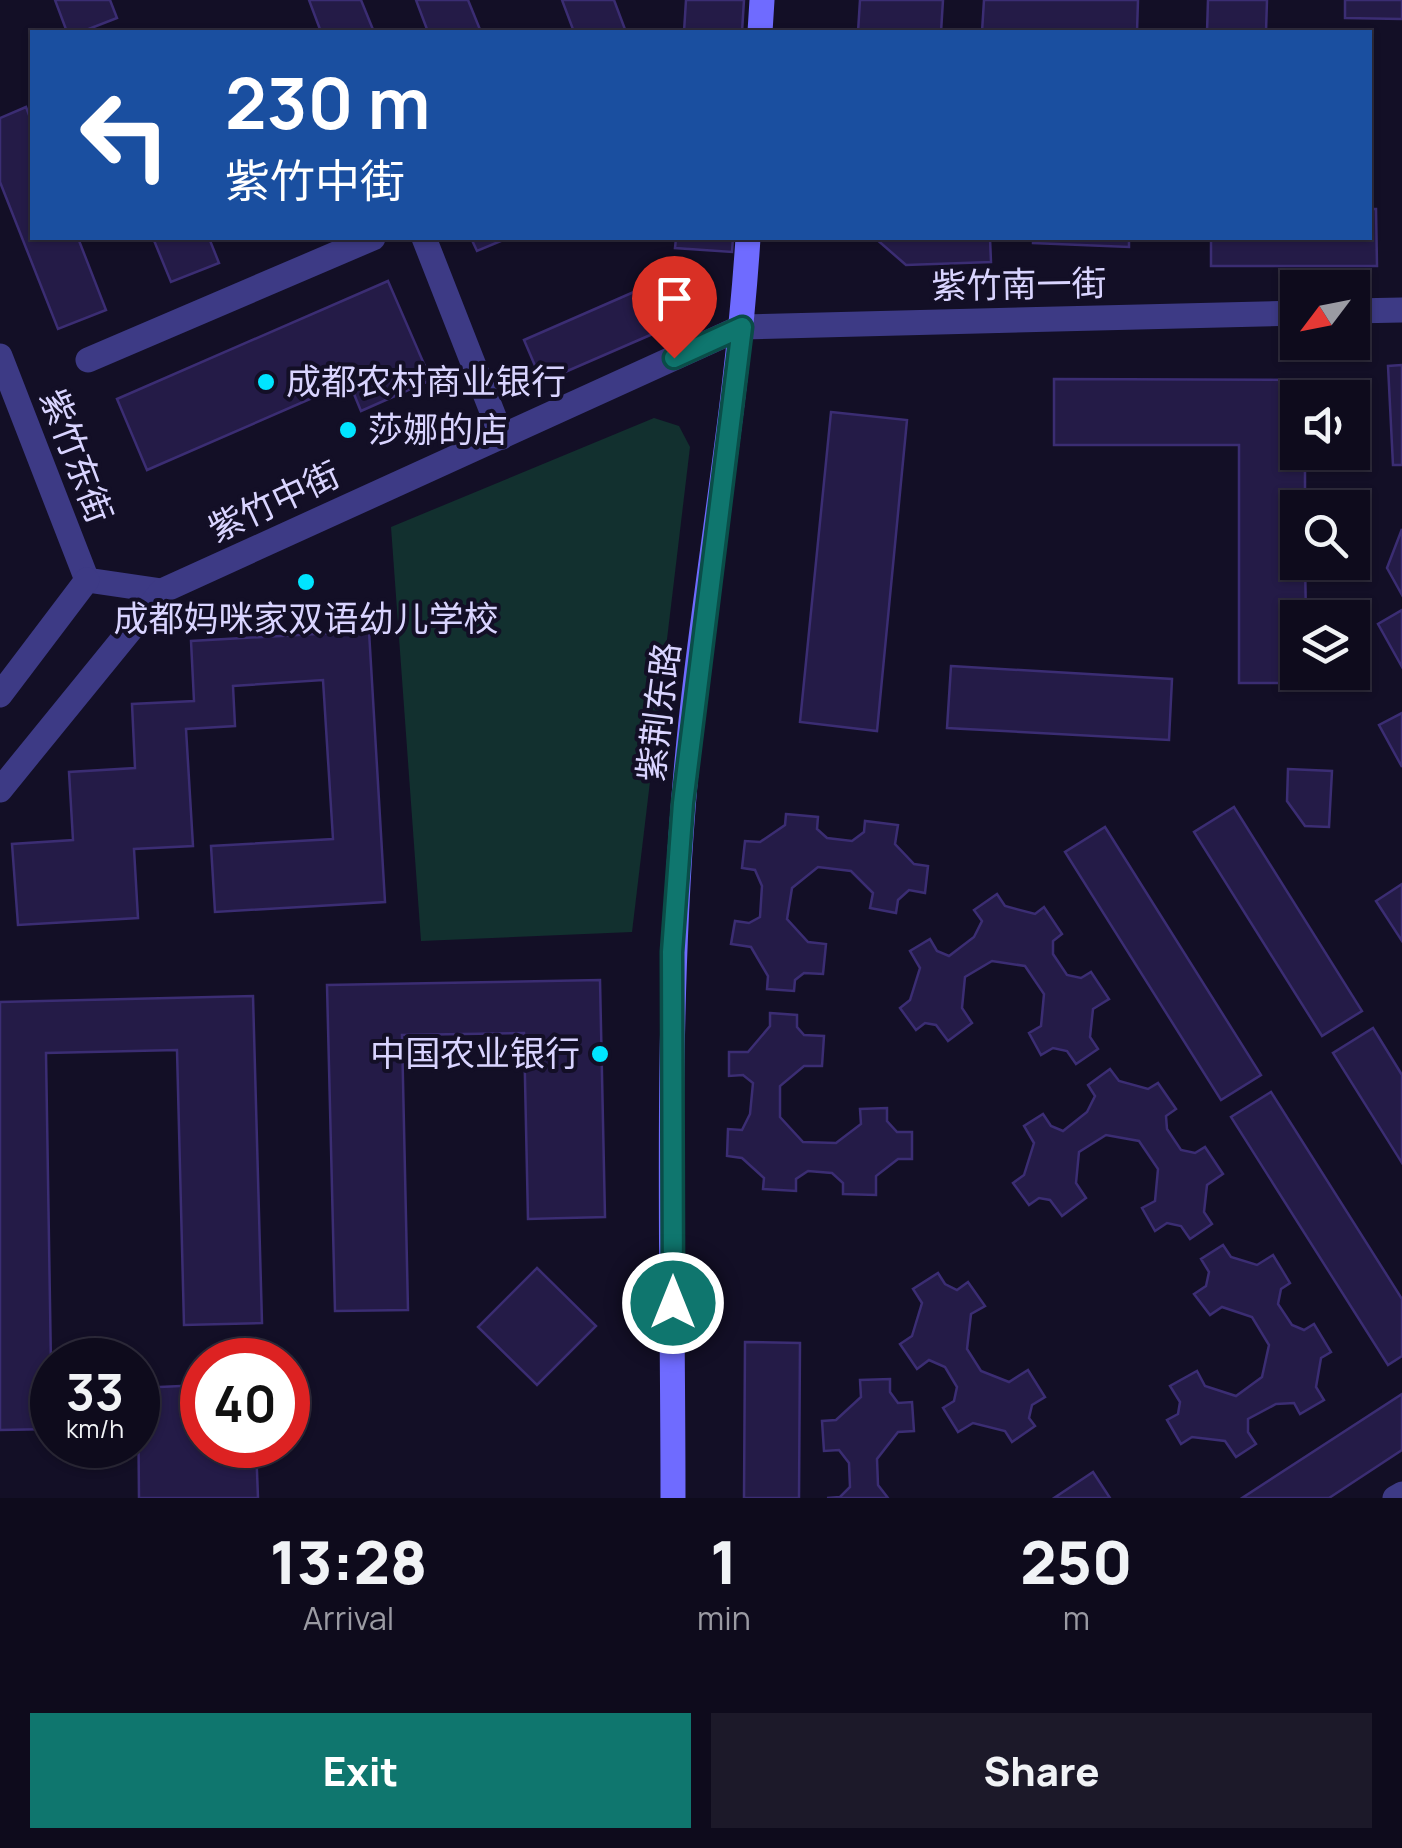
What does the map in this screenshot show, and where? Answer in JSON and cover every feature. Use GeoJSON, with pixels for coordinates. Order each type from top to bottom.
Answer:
{"type":"FeatureCollection","features":[{"type":"Feature","properties":{"kind":"street"},"geometry":{"type":"LineString","coordinates":[[760,30],[762,0]]}},
{"type":"Feature","properties":{"kind":"street"},"geometry":{"type":"LineString","coordinates":[[88,360],[367,240]]}},
{"type":"Feature","properties":{"kind":"street"},"geometry":{"type":"LineString","coordinates":[[425,240],[502,437]]}},
{"type":"Feature","properties":{"kind":"street","name":"紫荆东路"},"geometry":{"type":"LineString","coordinates":[[673,1498],[672,952],[683,803],[742,327],[748,240]]}},
{"type":"Feature","properties":{"kind":"street"},"geometry":{"type":"LineString","coordinates":[[1370,311],[1402,310]]}},
{"type":"Feature","properties":{"kind":"street","name":"紫竹南一街"},"geometry":{"type":"LineString","coordinates":[[742,327],[1280,313]]}},
{"type":"Feature","properties":{"kind":"street","name":"紫竹中街"},"geometry":{"type":"LineString","coordinates":[[0,790],[162,591],[742,327]]}},
{"type":"Feature","properties":{"kind":"street","name":"紫竹东街"},"geometry":{"type":"LineString","coordinates":[[0,356],[87,580]]}},
{"type":"Feature","properties":{"kind":"street"},"geometry":{"type":"LineString","coordinates":[[0,694],[87,580],[162,591]]}},
{"type":"Feature","properties":{"kind":"street"},"geometry":{"type":"LineString","coordinates":[[1395,1498],[1402,1494]]}},
{"type":"Feature","properties":{"kind":"green space"},"geometry":{"type":"Polygon","coordinates":[[[654,418],[679,426],[690,447],[632,932],[421,941],[391,527],[654,418]]]}},
{"type":"Feature","properties":{"kind":"building"},"geometry":{"type":"Polygon","coordinates":[[[55,0],[110,0],[117,18],[86,30],[66,30],[55,0]]]}},
{"type":"Feature","properties":{"kind":"building"},"geometry":{"type":"Polygon","coordinates":[[[309,0],[361,0],[373,30],[320,30],[309,0]]]}},
{"type":"Feature","properties":{"kind":"building"},"geometry":{"type":"Polygon","coordinates":[[[416,0],[468,0],[480,30],[427,30],[416,0]]]}},
{"type":"Feature","properties":{"kind":"building"},"geometry":{"type":"Polygon","coordinates":[[[562,0],[614,0],[625,30],[573,30],[562,0]]]}},
{"type":"Feature","properties":{"kind":"building"},"geometry":{"type":"Polygon","coordinates":[[[686,0],[744,0],[742,30],[684,30],[686,0]]]}},
{"type":"Feature","properties":{"kind":"building"},"geometry":{"type":"Polygon","coordinates":[[[860,0],[943,0],[941,30],[858,30],[860,0]]]}},
{"type":"Feature","properties":{"kind":"building"},"geometry":{"type":"Polygon","coordinates":[[[984,0],[1138,0],[1137,30],[982,30],[984,0]]]}},
{"type":"Feature","properties":{"kind":"building"},"geometry":{"type":"Polygon","coordinates":[[[1208,0],[1267,0],[1266,30],[1207,30],[1208,0]]]}},
{"type":"Feature","properties":{"kind":"building"},"geometry":{"type":"Polygon","coordinates":[[[1345,0],[1402,0],[1402,19],[1345,18],[1345,0]]]}},
{"type":"Feature","properties":{"kind":"building"},"geometry":{"type":"Polygon","coordinates":[[[26,107],[30,118],[30,240],[79,240],[106,310],[58,329],[0,182],[0,118],[26,107]]]}},
{"type":"Feature","properties":{"kind":"building"},"geometry":{"type":"Polygon","coordinates":[[[1372,209],[1376,209],[1377,266],[1211,266],[1211,240],[1372,240],[1372,209]]]}},
{"type":"Feature","properties":{"kind":"building"},"geometry":{"type":"Polygon","coordinates":[[[154,240],[210,240],[219,263],[171,282],[154,240]]]}},
{"type":"Feature","properties":{"kind":"building"},"geometry":{"type":"Polygon","coordinates":[[[472,240],[503,240],[477,251],[472,240]]]}},
{"type":"Feature","properties":{"kind":"building"},"geometry":{"type":"Polygon","coordinates":[[[676,240],[733,240],[732,252],[675,248],[676,240]]]}},
{"type":"Feature","properties":{"kind":"building"},"geometry":{"type":"Polygon","coordinates":[[[877,240],[990,240],[991,262],[906,265],[877,240]]]}},
{"type":"Feature","properties":{"kind":"building"},"geometry":{"type":"Polygon","coordinates":[[[1129,240],[1129,247],[1033,243],[1129,240]]]}},
{"type":"Feature","properties":{"kind":"building"},"geometry":{"type":"Polygon","coordinates":[[[388,281],[431,380],[361,411],[349,382],[147,470],[117,399],[388,281]]]}},
{"type":"Feature","properties":{"kind":"building"},"geometry":{"type":"Polygon","coordinates":[[[659,281],[678,323],[542,382],[524,340],[659,281]]]}},
{"type":"Feature","properties":{"kind":"building"},"geometry":{"type":"Polygon","coordinates":[[[1402,365],[1402,465],[1393,465],[1388,366],[1402,365]]]}},
{"type":"Feature","properties":{"kind":"building"},"geometry":{"type":"Polygon","coordinates":[[[1054,379],[1305,380],[1280,380],[1280,470],[1305,470],[1305,490],[1280,490],[1280,580],[1305,580],[1306,600],[1280,600],[1280,683],[1239,683],[1239,445],[1054,445],[1054,379]]]}},
{"type":"Feature","properties":{"kind":"building"},"geometry":{"type":"Polygon","coordinates":[[[831,412],[907,420],[877,731],[800,722],[831,412]]]}},
{"type":"Feature","properties":{"kind":"building"},"geometry":{"type":"Polygon","coordinates":[[[1402,529],[1402,595],[1387,568],[1402,529]]]}},
{"type":"Feature","properties":{"kind":"building"},"geometry":{"type":"Polygon","coordinates":[[[1402,610],[1402,667],[1378,624],[1402,610]]]}},
{"type":"Feature","properties":{"kind":"building"},"geometry":{"type":"Polygon","coordinates":[[[369,631],[385,902],[215,912],[211,846],[333,839],[323,680],[233,686],[235,726],[186,729],[193,846],[134,849],[138,918],[18,925],[12,844],[73,840],[69,772],[135,768],[132,704],[194,701],[191,641],[369,631]]]}},
{"type":"Feature","properties":{"kind":"building"},"geometry":{"type":"Polygon","coordinates":[[[951,666],[1172,679],[1169,740],[947,728],[951,666]]]}},
{"type":"Feature","properties":{"kind":"building"},"geometry":{"type":"Polygon","coordinates":[[[1402,713],[1402,767],[1379,725],[1402,713]]]}},
{"type":"Feature","properties":{"kind":"building"},"geometry":{"type":"Polygon","coordinates":[[[1288,769],[1332,771],[1329,827],[1305,826],[1287,801],[1288,769]]]}},
{"type":"Feature","properties":{"kind":"building"},"geometry":{"type":"Polygon","coordinates":[[[1234,807],[1362,1011],[1322,1036],[1194,832],[1234,807]]]}},
{"type":"Feature","properties":{"kind":"building"},"geometry":{"type":"Polygon","coordinates":[[[786,814],[818,817],[817,829],[827,838],[852,841],[864,832],[865,821],[898,825],[895,844],[914,864],[928,866],[925,893],[909,890],[898,900],[896,913],[870,908],[873,893],[851,871],[818,867],[792,888],[787,919],[808,942],[826,944],[823,974],[804,973],[795,980],[794,991],[767,989],[768,976],[751,947],[731,944],[735,921],[749,923],[760,917],[762,886],[755,870],[742,868],[745,841],[760,842],[785,825],[786,814]]]}},
{"type":"Feature","properties":{"kind":"building"},"geometry":{"type":"Polygon","coordinates":[[[1105,827],[1261,1075],[1221,1100],[1065,852],[1105,827]]]}},
{"type":"Feature","properties":{"kind":"building"},"geometry":{"type":"Polygon","coordinates":[[[1402,884],[1402,941],[1376,901],[1402,884]]]}},
{"type":"Feature","properties":{"kind":"building"},"geometry":{"type":"Polygon","coordinates":[[[997,894],[1005,906],[1035,914],[1044,907],[1062,934],[1053,941],[1053,954],[1067,975],[1081,978],[1091,972],[1109,999],[1093,1009],[1090,1037],[1098,1049],[1076,1064],[1067,1051],[1053,1048],[1041,1055],[1029,1033],[1041,1026],[1044,994],[1025,966],[992,961],[965,977],[962,1008],[972,1023],[948,1041],[936,1025],[925,1023],[916,1030],[900,1008],[910,1000],[920,968],[910,951],[930,939],[937,951],[949,956],[974,937],[982,921],[974,910],[997,894]]]}},
{"type":"Feature","properties":{"kind":"building"},"geometry":{"type":"Polygon","coordinates":[[[600,980],[605,1217],[528,1219],[524,1033],[402,1035],[408,1310],[335,1311],[327,985],[600,980]]]}},
{"type":"Feature","properties":{"kind":"building"},"geometry":{"type":"Polygon","coordinates":[[[253,996],[262,1323],[184,1325],[177,1050],[46,1053],[51,1338],[30,1338],[30,1429],[0,1430],[0,1002],[253,996]]]}},
{"type":"Feature","properties":{"kind":"building"},"geometry":{"type":"Polygon","coordinates":[[[770,1013],[797,1015],[797,1027],[804,1035],[824,1036],[822,1066],[804,1066],[780,1086],[780,1117],[803,1142],[836,1143],[861,1124],[860,1109],[887,1108],[887,1121],[897,1132],[912,1132],[912,1159],[898,1159],[876,1176],[876,1195],[843,1194],[843,1183],[832,1173],[808,1171],[796,1179],[796,1191],[763,1189],[764,1178],[742,1158],[727,1156],[728,1129],[742,1130],[750,1114],[753,1083],[743,1075],[729,1076],[729,1052],[748,1052],[770,1026],[770,1013]]]}},
{"type":"Feature","properties":{"kind":"building"},"geometry":{"type":"Polygon","coordinates":[[[1373,1028],[1402,1075],[1402,1163],[1333,1053],[1373,1028]]]}},
{"type":"Feature","properties":{"kind":"building"},"geometry":{"type":"Polygon","coordinates":[[[1110,1069],[1119,1081],[1148,1089],[1158,1083],[1176,1109],[1166,1116],[1167,1129],[1181,1150],[1195,1153],[1205,1147],[1223,1174],[1207,1185],[1204,1212],[1212,1224],[1190,1239],[1181,1226],[1167,1223],[1155,1231],[1142,1208],[1155,1201],[1158,1169],[1139,1141],[1106,1135],[1079,1152],[1076,1183],[1086,1198],[1062,1216],[1050,1200],[1039,1198],[1029,1205],[1013,1183],[1024,1175],[1034,1143],[1024,1126],[1043,1114],[1051,1126],[1063,1131],[1087,1112],[1095,1096],[1088,1085],[1110,1069]]]}},
{"type":"Feature","properties":{"kind":"building"},"geometry":{"type":"Polygon","coordinates":[[[1271,1092],[1402,1299],[1402,1356],[1388,1365],[1231,1117],[1271,1092]]]}},
{"type":"Feature","properties":{"kind":"building"},"geometry":{"type":"Polygon","coordinates":[[[1223,1245],[1231,1257],[1257,1265],[1273,1255],[1290,1283],[1281,1289],[1278,1304],[1292,1325],[1304,1330],[1314,1324],[1331,1352],[1321,1358],[1316,1387],[1324,1400],[1300,1414],[1294,1403],[1276,1404],[1248,1419],[1248,1432],[1256,1444],[1236,1457],[1225,1441],[1192,1437],[1181,1444],[1167,1420],[1178,1414],[1180,1402],[1170,1386],[1197,1371],[1205,1386],[1236,1396],[1262,1377],[1269,1345],[1252,1317],[1222,1307],[1210,1315],[1194,1294],[1206,1286],[1209,1272],[1201,1259],[1223,1245]]]}},
{"type":"Feature","properties":{"kind":"building"},"geometry":{"type":"Polygon","coordinates":[[[537,1268],[596,1326],[537,1385],[478,1327],[537,1268]]]}},
{"type":"Feature","properties":{"kind":"building"},"geometry":{"type":"Polygon","coordinates":[[[938,1273],[945,1284],[957,1290],[968,1282],[985,1306],[971,1314],[967,1349],[981,1371],[1009,1382],[1028,1370],[1045,1397],[1032,1405],[1029,1418],[1035,1426],[1012,1442],[1005,1431],[973,1423],[958,1432],[943,1408],[954,1401],[957,1387],[945,1367],[929,1360],[917,1369],[900,1344],[912,1336],[922,1303],[913,1289],[938,1273]]]}},
{"type":"Feature","properties":{"kind":"building"},"geometry":{"type":"Polygon","coordinates":[[[745,1342],[800,1343],[799,1498],[744,1498],[745,1342]]]}},
{"type":"Feature","properties":{"kind":"building"},"geometry":{"type":"Polygon","coordinates":[[[890,1379],[890,1392],[898,1403],[912,1402],[914,1431],[898,1432],[877,1459],[878,1485],[888,1498],[827,1498],[840,1497],[850,1487],[849,1463],[839,1450],[824,1451],[822,1421],[836,1420],[861,1397],[860,1380],[890,1379]]]}},
{"type":"Feature","properties":{"kind":"building"},"geometry":{"type":"Polygon","coordinates":[[[180,1386],[180,1468],[257,1468],[258,1498],[139,1498],[139,1468],[160,1468],[160,1387],[180,1386]]]}},
{"type":"Feature","properties":{"kind":"building"},"geometry":{"type":"Polygon","coordinates":[[[1402,1394],[1402,1450],[1329,1498],[1242,1498],[1402,1394]]]}},
{"type":"Feature","properties":{"kind":"building"},"geometry":{"type":"Polygon","coordinates":[[[1093,1472],[1110,1498],[1054,1498],[1093,1472]]]}},
{"type":"Feature","properties":{"kind":"place","name":"成都农村商业银行"},"geometry":{"type":"Point","coordinates":[266,382]}},
{"type":"Feature","properties":{"kind":"place","name":"莎娜的店"},"geometry":{"type":"Point","coordinates":[348,430]}},
{"type":"Feature","properties":{"kind":"place","name":"成都妈咪家双语幼儿学校"},"geometry":{"type":"Point","coordinates":[306,582]}},
{"type":"Feature","properties":{"kind":"place","name":"中国农业银行"},"geometry":{"type":"Point","coordinates":[600,1054]}},
{"type":"Feature","properties":{"kind":"route"},"geometry":{"type":"LineString","coordinates":[[673,1303],[672,952],[683,803],[742,327],[674,358]]}}]}
